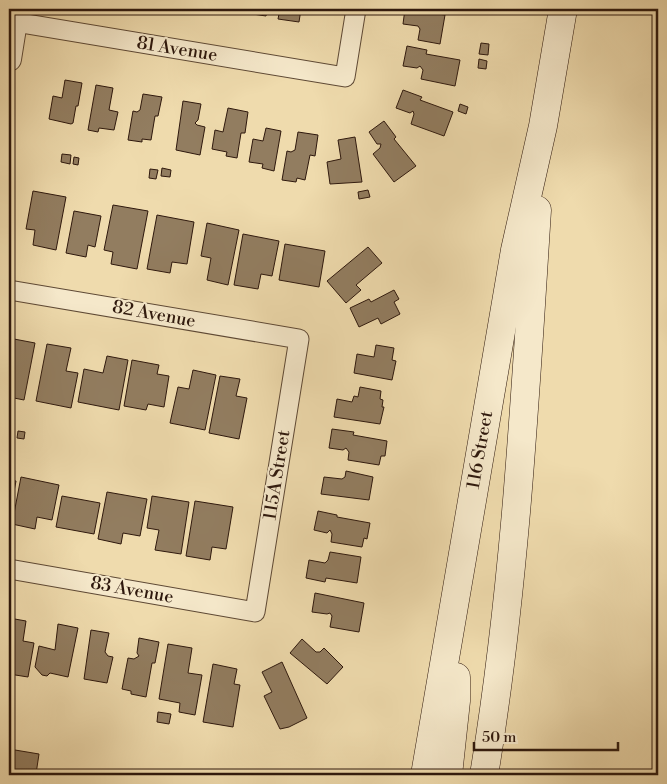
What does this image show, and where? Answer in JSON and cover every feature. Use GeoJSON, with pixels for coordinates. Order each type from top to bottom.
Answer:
{"type":"FeatureCollection","features":[{"type":"Feature","properties":{"kind":"main road","name":"116 Street"},"geometry":{"type":"LineString","coordinates":[[424,775],[515,250],[543,126],[563,9]]}},
{"type":"Feature","properties":{"kind":"main road","name":"116 Street"},"geometry":{"type":"LineString","coordinates":[[484,775],[497,692],[520,479],[543,126]]}},
{"type":"Feature","properties":{"kind":"main road"},"geometry":{"type":"LineString","coordinates":[[448,775],[456,701],[458,580]]}},
{"type":"Feature","properties":{"kind":"street","name":"81 Avenue"},"geometry":{"type":"LineString","coordinates":[[13,17],[345,77],[356,9]]}},
{"type":"Feature","properties":{"kind":"street"},"geometry":{"type":"LineString","coordinates":[[9,59],[13,17]]}},
{"type":"Feature","properties":{"kind":"street","name":"82 Avenue"},"geometry":{"type":"LineString","coordinates":[[9,290],[299,339]]}},
{"type":"Feature","properties":{"kind":"street","name":"115A Street"},"geometry":{"type":"LineString","coordinates":[[254,612],[299,339]]}},
{"type":"Feature","properties":{"kind":"street","name":"83 Avenue"},"geometry":{"type":"LineString","coordinates":[[9,569],[254,612]]}},
{"type":"Feature","properties":{"kind":"building"},"geometry":{"type":"Polygon","coordinates":[[[246,9],[268,9],[266,16],[246,13],[246,9]]]}},
{"type":"Feature","properties":{"kind":"building"},"geometry":{"type":"Polygon","coordinates":[[[280,9],[301,9],[299,22],[278,19],[280,9]]]}},
{"type":"Feature","properties":{"kind":"building"},"geometry":{"type":"Polygon","coordinates":[[[405,9],[445,15],[440,44],[418,40],[420,29],[418,26],[403,24],[405,9]]]}},
{"type":"Feature","properties":{"kind":"building"},"geometry":{"type":"Polygon","coordinates":[[[481,43],[489,44],[488,55],[479,54],[481,43]]]}},
{"type":"Feature","properties":{"kind":"building"},"geometry":{"type":"Polygon","coordinates":[[[407,46],[427,50],[426,54],[460,60],[455,86],[421,79],[423,70],[420,66],[417,68],[403,66],[407,46]]]}},
{"type":"Feature","properties":{"kind":"building"},"geometry":{"type":"Polygon","coordinates":[[[479,59],[487,61],[486,69],[478,68],[479,59]]]}},
{"type":"Feature","properties":{"kind":"building"},"geometry":{"type":"Polygon","coordinates":[[[65,80],[82,83],[78,106],[76,106],[73,123],[71,124],[49,119],[53,96],[62,98],[65,80]]]}},
{"type":"Feature","properties":{"kind":"building"},"geometry":{"type":"Polygon","coordinates":[[[96,85],[113,88],[109,110],[118,112],[114,130],[99,128],[98,132],[88,130],[96,85]]]}},
{"type":"Feature","properties":{"kind":"building"},"geometry":{"type":"Polygon","coordinates":[[[403,90],[422,97],[420,100],[453,112],[444,136],[411,124],[413,111],[410,113],[396,108],[403,90]]]}},
{"type":"Feature","properties":{"kind":"building"},"geometry":{"type":"Polygon","coordinates":[[[143,94],[162,97],[158,116],[155,116],[151,140],[142,139],[142,142],[128,140],[133,111],[137,112],[140,110],[143,94]]]}},
{"type":"Feature","properties":{"kind":"building"},"geometry":{"type":"Polygon","coordinates":[[[183,101],[201,104],[198,120],[195,123],[205,127],[200,155],[176,150],[183,101]]]}},
{"type":"Feature","properties":{"kind":"building"},"geometry":{"type":"Polygon","coordinates":[[[460,104],[468,107],[466,114],[458,111],[460,104]]]}},
{"type":"Feature","properties":{"kind":"building"},"geometry":{"type":"Polygon","coordinates":[[[228,108],[248,112],[245,133],[241,133],[237,158],[226,156],[227,152],[212,149],[215,130],[223,132],[228,108]]]}},
{"type":"Feature","properties":{"kind":"building"},"geometry":{"type":"Polygon","coordinates":[[[384,121],[396,137],[394,139],[416,166],[394,182],[373,154],[380,148],[381,144],[377,144],[369,132],[384,121]]]}},
{"type":"Feature","properties":{"kind":"building"},"geometry":{"type":"Polygon","coordinates":[[[266,128],[281,131],[274,171],[262,168],[263,164],[249,162],[253,139],[263,141],[266,128]]]}},
{"type":"Feature","properties":{"kind":"building"},"geometry":{"type":"Polygon","coordinates":[[[298,132],[318,135],[315,156],[310,155],[305,180],[297,178],[296,182],[282,180],[287,151],[295,150],[298,132]]]}},
{"type":"Feature","properties":{"kind":"building"},"geometry":{"type":"Polygon","coordinates":[[[355,137],[362,182],[330,184],[327,162],[341,159],[338,140],[355,137]]]}},
{"type":"Feature","properties":{"kind":"building"},"geometry":{"type":"Polygon","coordinates":[[[62,154],[71,155],[70,164],[61,162],[62,154]]]}},
{"type":"Feature","properties":{"kind":"building"},"geometry":{"type":"Polygon","coordinates":[[[74,157],[79,158],[78,165],[73,164],[74,157]]]}},
{"type":"Feature","properties":{"kind":"building"},"geometry":{"type":"Polygon","coordinates":[[[162,168],[171,170],[170,177],[161,176],[162,168]]]}},
{"type":"Feature","properties":{"kind":"building"},"geometry":{"type":"Polygon","coordinates":[[[150,169],[158,170],[156,179],[149,178],[150,169]]]}},
{"type":"Feature","properties":{"kind":"building"},"geometry":{"type":"Polygon","coordinates":[[[368,190],[370,197],[359,199],[358,192],[368,190]]]}},
{"type":"Feature","properties":{"kind":"building"},"geometry":{"type":"Polygon","coordinates":[[[33,191],[66,197],[56,250],[33,245],[35,230],[26,229],[33,191]]]}},
{"type":"Feature","properties":{"kind":"building"},"geometry":{"type":"Polygon","coordinates":[[[113,205],[148,211],[137,269],[111,264],[113,252],[104,250],[113,205]]]}},
{"type":"Feature","properties":{"kind":"building"},"geometry":{"type":"Polygon","coordinates":[[[74,211],[101,216],[95,247],[88,245],[86,257],[66,253],[74,211]]]}},
{"type":"Feature","properties":{"kind":"building"},"geometry":{"type":"Polygon","coordinates":[[[157,215],[194,222],[187,264],[172,262],[170,273],[147,269],[157,215]]]}},
{"type":"Feature","properties":{"kind":"building"},"geometry":{"type":"Polygon","coordinates":[[[207,223],[239,230],[228,285],[207,280],[211,258],[201,256],[207,223]]]}},
{"type":"Feature","properties":{"kind":"building"},"geometry":{"type":"Polygon","coordinates":[[[243,234],[279,241],[272,276],[261,274],[258,289],[234,285],[243,234]]]}},
{"type":"Feature","properties":{"kind":"building"},"geometry":{"type":"Polygon","coordinates":[[[285,244],[325,251],[319,287],[279,280],[285,244]]]}},
{"type":"Feature","properties":{"kind":"building"},"geometry":{"type":"Polygon","coordinates":[[[368,247],[382,263],[356,285],[361,290],[346,303],[327,281],[368,247]]]}},
{"type":"Feature","properties":{"kind":"building"},"geometry":{"type":"Polygon","coordinates":[[[394,290],[399,299],[394,302],[400,314],[381,324],[378,318],[359,327],[350,308],[369,299],[371,302],[394,290]]]}},
{"type":"Feature","properties":{"kind":"building"},"geometry":{"type":"Polygon","coordinates":[[[14,339],[35,343],[24,400],[9,397],[9,365],[14,339]]]}},
{"type":"Feature","properties":{"kind":"building"},"geometry":{"type":"Polygon","coordinates":[[[47,344],[71,348],[66,371],[78,373],[71,408],[36,401],[47,344]]]}},
{"type":"Feature","properties":{"kind":"building"},"geometry":{"type":"Polygon","coordinates":[[[376,345],[394,348],[392,360],[396,361],[392,380],[354,373],[357,354],[374,357],[376,345]]]}},
{"type":"Feature","properties":{"kind":"building"},"geometry":{"type":"Polygon","coordinates":[[[107,356],[128,360],[119,410],[78,402],[84,369],[103,373],[107,356]]]}},
{"type":"Feature","properties":{"kind":"building"},"geometry":{"type":"Polygon","coordinates":[[[132,360],[159,365],[157,374],[169,376],[164,407],[148,404],[146,410],[124,406],[132,360]]]}},
{"type":"Feature","properties":{"kind":"building"},"geometry":{"type":"Polygon","coordinates":[[[193,370],[216,375],[205,430],[170,423],[178,387],[189,389],[193,370]]]}},
{"type":"Feature","properties":{"kind":"building"},"geometry":{"type":"Polygon","coordinates":[[[220,376],[240,379],[236,396],[247,398],[239,439],[209,433],[220,376]]]}},
{"type":"Feature","properties":{"kind":"building"},"geometry":{"type":"Polygon","coordinates":[[[360,387],[381,391],[380,399],[383,400],[382,407],[384,407],[380,424],[334,417],[337,399],[352,402],[354,396],[358,397],[360,387]]]}},
{"type":"Feature","properties":{"kind":"building"},"geometry":{"type":"Polygon","coordinates":[[[332,429],[354,432],[353,435],[387,441],[385,456],[381,456],[379,465],[348,460],[349,452],[346,448],[343,450],[329,448],[332,429]]]}},
{"type":"Feature","properties":{"kind":"building"},"geometry":{"type":"Polygon","coordinates":[[[18,431],[25,432],[24,439],[17,438],[18,431]]]}},
{"type":"Feature","properties":{"kind":"building"},"geometry":{"type":"Polygon","coordinates":[[[346,471],[373,477],[369,500],[321,494],[324,477],[342,479],[345,477],[346,471]]]}},
{"type":"Feature","properties":{"kind":"building"},"geometry":{"type":"Polygon","coordinates":[[[21,477],[59,485],[52,520],[37,517],[35,529],[12,524],[21,477]]]}},
{"type":"Feature","properties":{"kind":"building"},"geometry":{"type":"Polygon","coordinates":[[[9,480],[16,481],[9,518],[9,480]]]}},
{"type":"Feature","properties":{"kind":"building"},"geometry":{"type":"Polygon","coordinates":[[[107,492],[147,499],[140,536],[123,533],[121,544],[98,539],[107,492]]]}},
{"type":"Feature","properties":{"kind":"building"},"geometry":{"type":"Polygon","coordinates":[[[62,496],[100,503],[94,534],[56,527],[62,496]]]}},
{"type":"Feature","properties":{"kind":"building"},"geometry":{"type":"Polygon","coordinates":[[[152,496],[189,502],[181,554],[155,550],[159,530],[147,528],[152,496]]]}},
{"type":"Feature","properties":{"kind":"building"},"geometry":{"type":"Polygon","coordinates":[[[195,501],[233,507],[226,549],[212,547],[210,560],[186,556],[195,501]]]}},
{"type":"Feature","properties":{"kind":"building"},"geometry":{"type":"Polygon","coordinates":[[[318,511],[337,515],[337,517],[370,523],[367,539],[364,538],[362,547],[331,542],[332,534],[330,530],[327,533],[314,530],[318,511]]]}},
{"type":"Feature","properties":{"kind":"building"},"geometry":{"type":"Polygon","coordinates":[[[330,552],[361,557],[357,583],[326,578],[325,582],[306,578],[309,560],[325,563],[330,552]]]}},
{"type":"Feature","properties":{"kind":"building"},"geometry":{"type":"Polygon","coordinates":[[[315,593],[364,603],[359,632],[330,627],[332,616],[330,613],[312,612],[315,593]]]}},
{"type":"Feature","properties":{"kind":"building"},"geometry":{"type":"Polygon","coordinates":[[[9,618],[26,621],[23,641],[34,643],[28,677],[9,674],[9,618]]]}},
{"type":"Feature","properties":{"kind":"building"},"geometry":{"type":"Polygon","coordinates":[[[58,624],[78,628],[68,677],[50,673],[47,676],[42,675],[35,667],[39,646],[55,650],[58,624]]]}},
{"type":"Feature","properties":{"kind":"building"},"geometry":{"type":"Polygon","coordinates":[[[91,630],[109,633],[105,652],[108,656],[113,657],[107,683],[84,679],[91,630]]]}},
{"type":"Feature","properties":{"kind":"building"},"geometry":{"type":"Polygon","coordinates":[[[139,638],[159,642],[155,663],[152,663],[146,697],[131,694],[131,691],[122,689],[128,658],[134,659],[139,656],[137,653],[139,638]]]}},
{"type":"Feature","properties":{"kind":"building"},"geometry":{"type":"Polygon","coordinates":[[[302,639],[316,652],[320,652],[324,648],[343,667],[327,684],[290,653],[302,639]]]}},
{"type":"Feature","properties":{"kind":"building"},"geometry":{"type":"Polygon","coordinates":[[[168,644],[192,648],[188,673],[202,675],[195,715],[179,712],[180,703],[159,699],[168,644]]]}},
{"type":"Feature","properties":{"kind":"building"},"geometry":{"type":"Polygon","coordinates":[[[282,662],[307,718],[289,727],[280,729],[264,696],[272,692],[262,672],[282,662]]]}},
{"type":"Feature","properties":{"kind":"building"},"geometry":{"type":"Polygon","coordinates":[[[213,664],[237,669],[234,684],[240,685],[233,727],[203,722],[213,664]]]}},
{"type":"Feature","properties":{"kind":"building"},"geometry":{"type":"Polygon","coordinates":[[[158,712],[171,714],[169,724],[157,722],[158,712]]]}},
{"type":"Feature","properties":{"kind":"building"},"geometry":{"type":"Polygon","coordinates":[[[9,749],[39,754],[36,774],[42,775],[9,775],[9,749]]]}}]}
